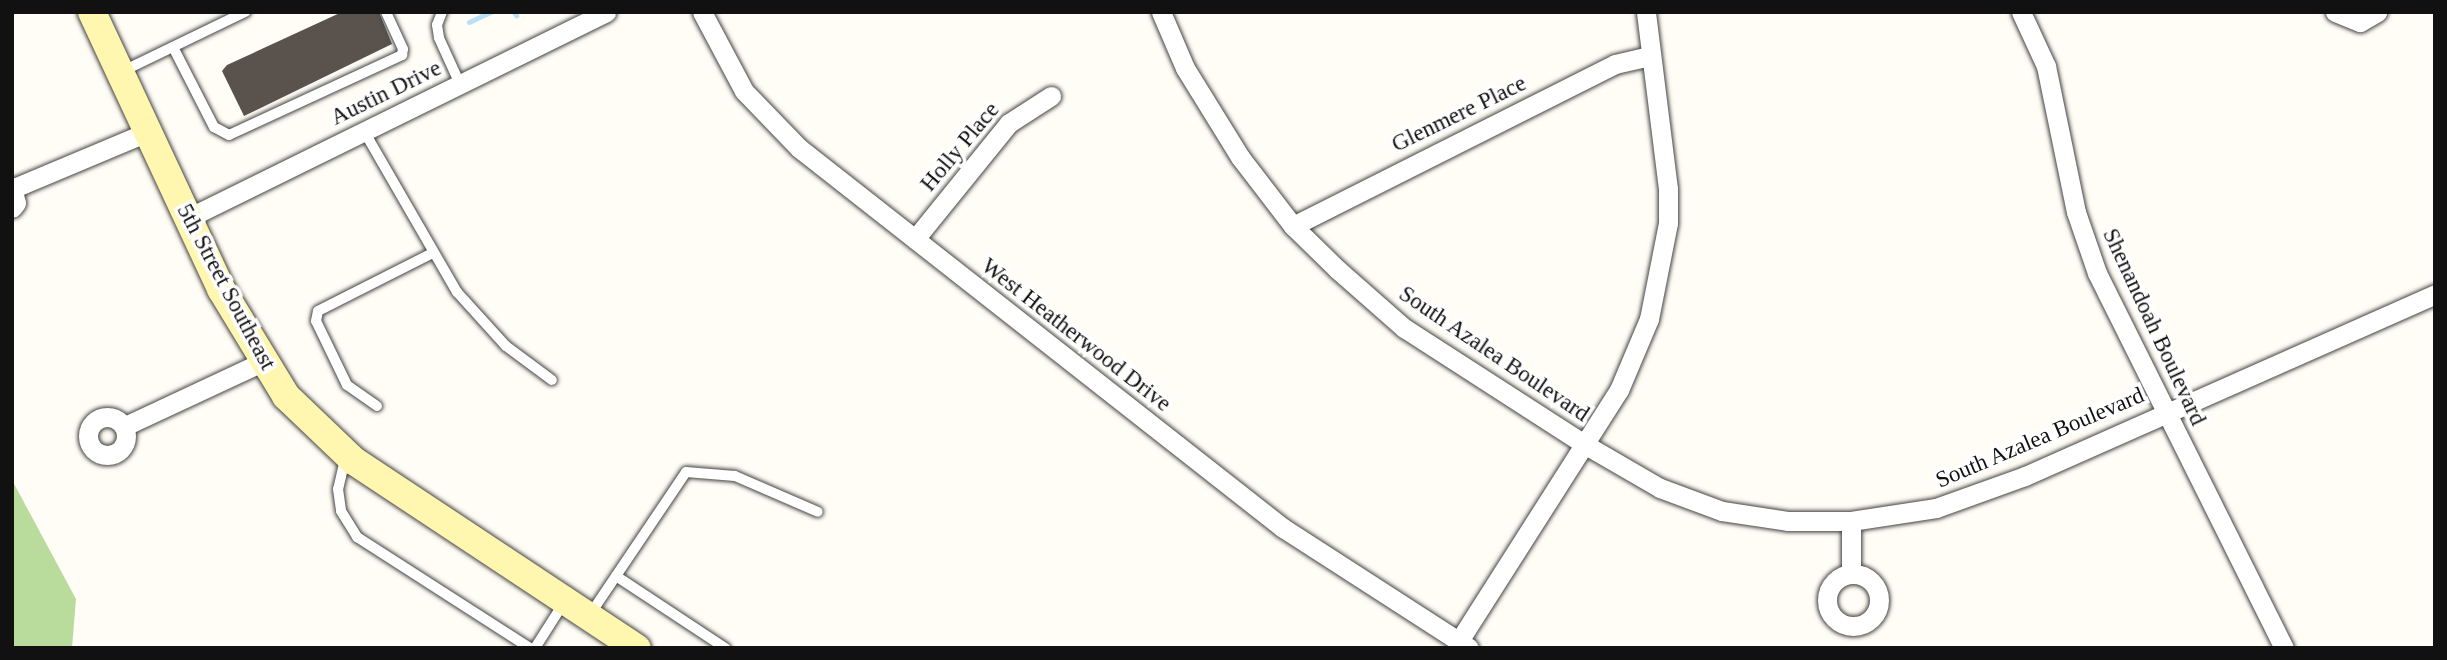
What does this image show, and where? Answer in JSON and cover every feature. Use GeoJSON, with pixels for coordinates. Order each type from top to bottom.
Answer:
{"type":"FeatureCollection","features":[{"type":"Feature","properties":{"kind":"main road","name":"5th Street Southeast"},"geometry":{"type":"LineString","coordinates":[[92,12],[188,218],[262,362],[307,420],[346,455],[430,516],[637,648]]}},
{"type":"Feature","properties":{"kind":"street","name":"West Heatherwood Drive"},"geometry":{"type":"LineString","coordinates":[[702,12],[734,76],[757,108],[915,239],[1283,528],[1464,644]]}},
{"type":"Feature","properties":{"kind":"street"},"geometry":{"type":"LineString","coordinates":[[1464,644],[1619,390],[1640,346],[1660,271],[1668,189],[1646,12]]}},
{"type":"Feature","properties":{"kind":"street","name":"Shenandoah Boulevard"},"geometry":{"type":"LineString","coordinates":[[2021,12],[2053,91],[2081,231],[2165,412],[2284,648]]}},
{"type":"Feature","properties":{"kind":"street"},"geometry":{"type":"LineString","coordinates":[[2335,12],[2360,22],[2377,12]]}},
{"type":"Feature","properties":{"kind":"street","name":"Austin Drive"},"geometry":{"type":"LineString","coordinates":[[188,218],[603,13]]}},
{"type":"Feature","properties":{"kind":"street","name":"South Azalea Boulevard"},"geometry":{"type":"LineString","coordinates":[[1164,13],[1209,108],[1293,226],[1404,328],[1584,444],[1660,488],[1722,511],[1787,521],[1851,521],[1907,515],[1968,498],[2435,294]]}},
{"type":"Feature","properties":{"kind":"street","name":"Glenmere Place"},"geometry":{"type":"LineString","coordinates":[[1293,226],[1615,64],[1650,56]]}},
{"type":"Feature","properties":{"kind":"street","name":"Holly Place"},"geometry":{"type":"LineString","coordinates":[[915,239],[1009,123],[1051,96]]}},
{"type":"Feature","properties":{"kind":"street"},"geometry":{"type":"LineString","coordinates":[[12,208],[13,188],[148,132]]}},
{"type":"Feature","properties":{"kind":"street"},"geometry":{"type":"LineString","coordinates":[[125,426],[262,362]]}},
{"type":"Feature","properties":{"kind":"street"},"geometry":{"type":"LineString","coordinates":[[1851,521],[1851,571]]}},
{"type":"Feature","properties":{"kind":"lane"},"geometry":{"type":"LineString","coordinates":[[120,72],[246,12]]}},
{"type":"Feature","properties":{"kind":"lane"},"geometry":{"type":"LineString","coordinates":[[173,47],[214,127],[229,135],[402,55],[403,49],[386,12]]}},
{"type":"Feature","properties":{"kind":"lane"},"geometry":{"type":"LineString","coordinates":[[442,12],[437,24],[439,38],[460,84]]}},
{"type":"Feature","properties":{"kind":"lane"},"geometry":{"type":"LineString","coordinates":[[364,131],[457,292],[506,346],[552,380]]}},
{"type":"Feature","properties":{"kind":"lane"},"geometry":{"type":"LineString","coordinates":[[377,407],[347,385],[316,321],[318,311],[433,253]]}},
{"type":"Feature","properties":{"kind":"lane"},"geometry":{"type":"LineString","coordinates":[[346,455],[338,489],[341,511],[357,537],[533,648],[565,601]]}},
{"type":"Feature","properties":{"kind":"lane"},"geometry":{"type":"LineString","coordinates":[[588,616],[686,472],[735,476],[818,512]]}},
{"type":"Feature","properties":{"kind":"lane"},"geometry":{"type":"LineString","coordinates":[[616,576],[725,648]]}},
{"type":"Feature","properties":{"kind":"green space"},"geometry":{"type":"Polygon","coordinates":[[[12,480],[76,599],[72,648],[12,648],[12,480]]]}},
{"type":"Feature","properties":{"kind":"building"},"geometry":{"type":"Polygon","coordinates":[[[342,12],[379,12],[392,44],[244,116],[222,71],[227,65],[342,12]]]}},
{"type":"Feature","properties":{"kind":"waterway"},"geometry":{"type":"LineString","coordinates":[[469,22],[490,12]]}}]}
